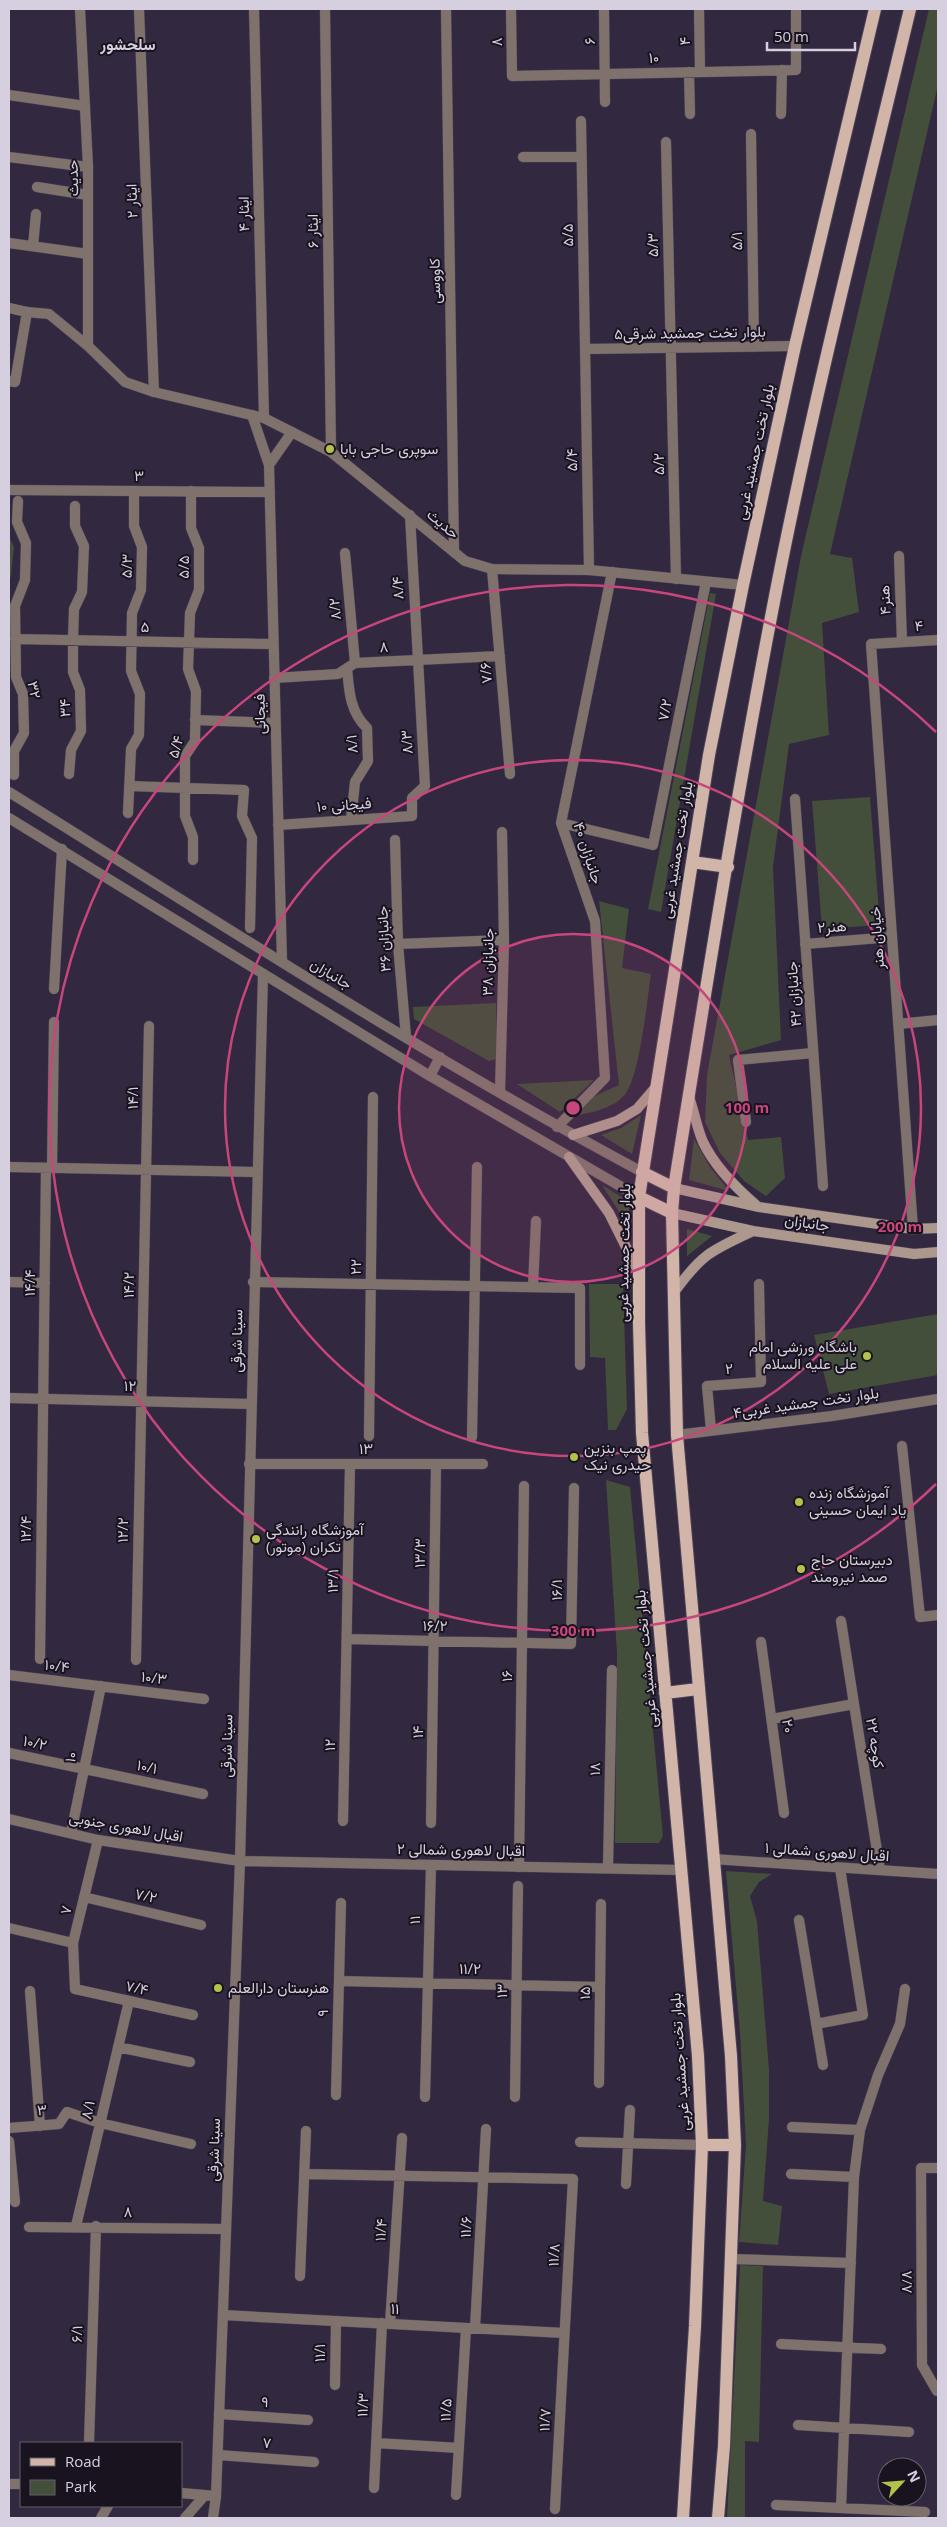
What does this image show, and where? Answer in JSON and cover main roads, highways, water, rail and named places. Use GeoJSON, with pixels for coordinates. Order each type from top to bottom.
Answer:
{"type":"FeatureCollection","features":[{"type":"Feature","properties":{"kind":"main road","name":"بلوار تخت جمشید غربی"},"geometry":{"type":"LineString","coordinates":[[683,2518],[702,2145],[698,2056],[642,1433],[639,1197],[709,755],[742,586],[795,346],[875,9]]}},
{"type":"Feature","properties":{"kind":"main road"},"geometry":{"type":"LineString","coordinates":[[718,2518],[724,2446],[735,2145],[731,2056],[677,1434],[672,1213],[674,1188],[744,761],[778,582],[829,347],[910,9]]}},
{"type":"Feature","properties":{"kind":"main road"},"geometry":{"type":"LineString","coordinates":[[692,862],[728,867]]}},
{"type":"Feature","properties":{"kind":"main road"},"geometry":{"type":"LineString","coordinates":[[573,1135],[616,1121],[637,1110],[655,1088]]}},
{"type":"Feature","properties":{"kind":"main road"},"geometry":{"type":"LineString","coordinates":[[689,1095],[703,1141],[718,1166],[738,1190],[759,1207]]}},
{"type":"Feature","properties":{"kind":"main road"},"geometry":{"type":"LineString","coordinates":[[568,1157],[609,1212],[639,1272]]}},
{"type":"Feature","properties":{"kind":"main road"},"geometry":{"type":"LineString","coordinates":[[642,1172],[674,1188]]}},
{"type":"Feature","properties":{"kind":"main road","name":"جانبازان"},"geometry":{"type":"LineString","coordinates":[[674,1188],[759,1207],[913,1229],[938,1228]]}},
{"type":"Feature","properties":{"kind":"main road"},"geometry":{"type":"LineString","coordinates":[[639,1197],[672,1213]]}},
{"type":"Feature","properties":{"kind":"main road","name":"جانبازان"},"geometry":{"type":"LineString","coordinates":[[672,1213],[753,1231],[914,1254],[938,1252]]}},
{"type":"Feature","properties":{"kind":"main road"},"geometry":{"type":"LineString","coordinates":[[675,1291],[694,1265],[712,1250],[753,1231]]}},
{"type":"Feature","properties":{"kind":"main road"},"geometry":{"type":"LineString","coordinates":[[665,1693],[698,1689]]}},
{"type":"Feature","properties":{"kind":"main road"},"geometry":{"type":"LineString","coordinates":[[702,2145],[735,2145]]}},
{"type":"Feature","properties":{"kind":"place","name":"سوپری حاجی بابا"},"geometry":{"type":"Point","coordinates":[330,449]}},
{"type":"Feature","properties":{"kind":"place","name":"باشگاه ورزشی امام علی علیه السلام"},"geometry":{"type":"Point","coordinates":[867,1356]}},
{"type":"Feature","properties":{"kind":"place","name":"پمپ بنزین حیدری نیک"},"geometry":{"type":"Point","coordinates":[574,1457]}},
{"type":"Feature","properties":{"kind":"place","name":"آموزشگاه زنده یاد ایمان حسینی"},"geometry":{"type":"Point","coordinates":[799,1502]}},
{"type":"Feature","properties":{"kind":"place","name":"آموزشگاه رانندگی تکران (موتور)"},"geometry":{"type":"Point","coordinates":[256,1539]}},
{"type":"Feature","properties":{"kind":"place","name":"دبیرستان حاج صمد نیرومند"},"geometry":{"type":"Point","coordinates":[801,1569]}},
{"type":"Feature","properties":{"kind":"place","name":"هنرستان دارالعلم"},"geometry":{"type":"Point","coordinates":[218,1988]}},
{"type":"Feature","properties":{"kind":"district","name":"سلحشور"},"geometry":{"type":"Point","coordinates":[128,44]}}]}
